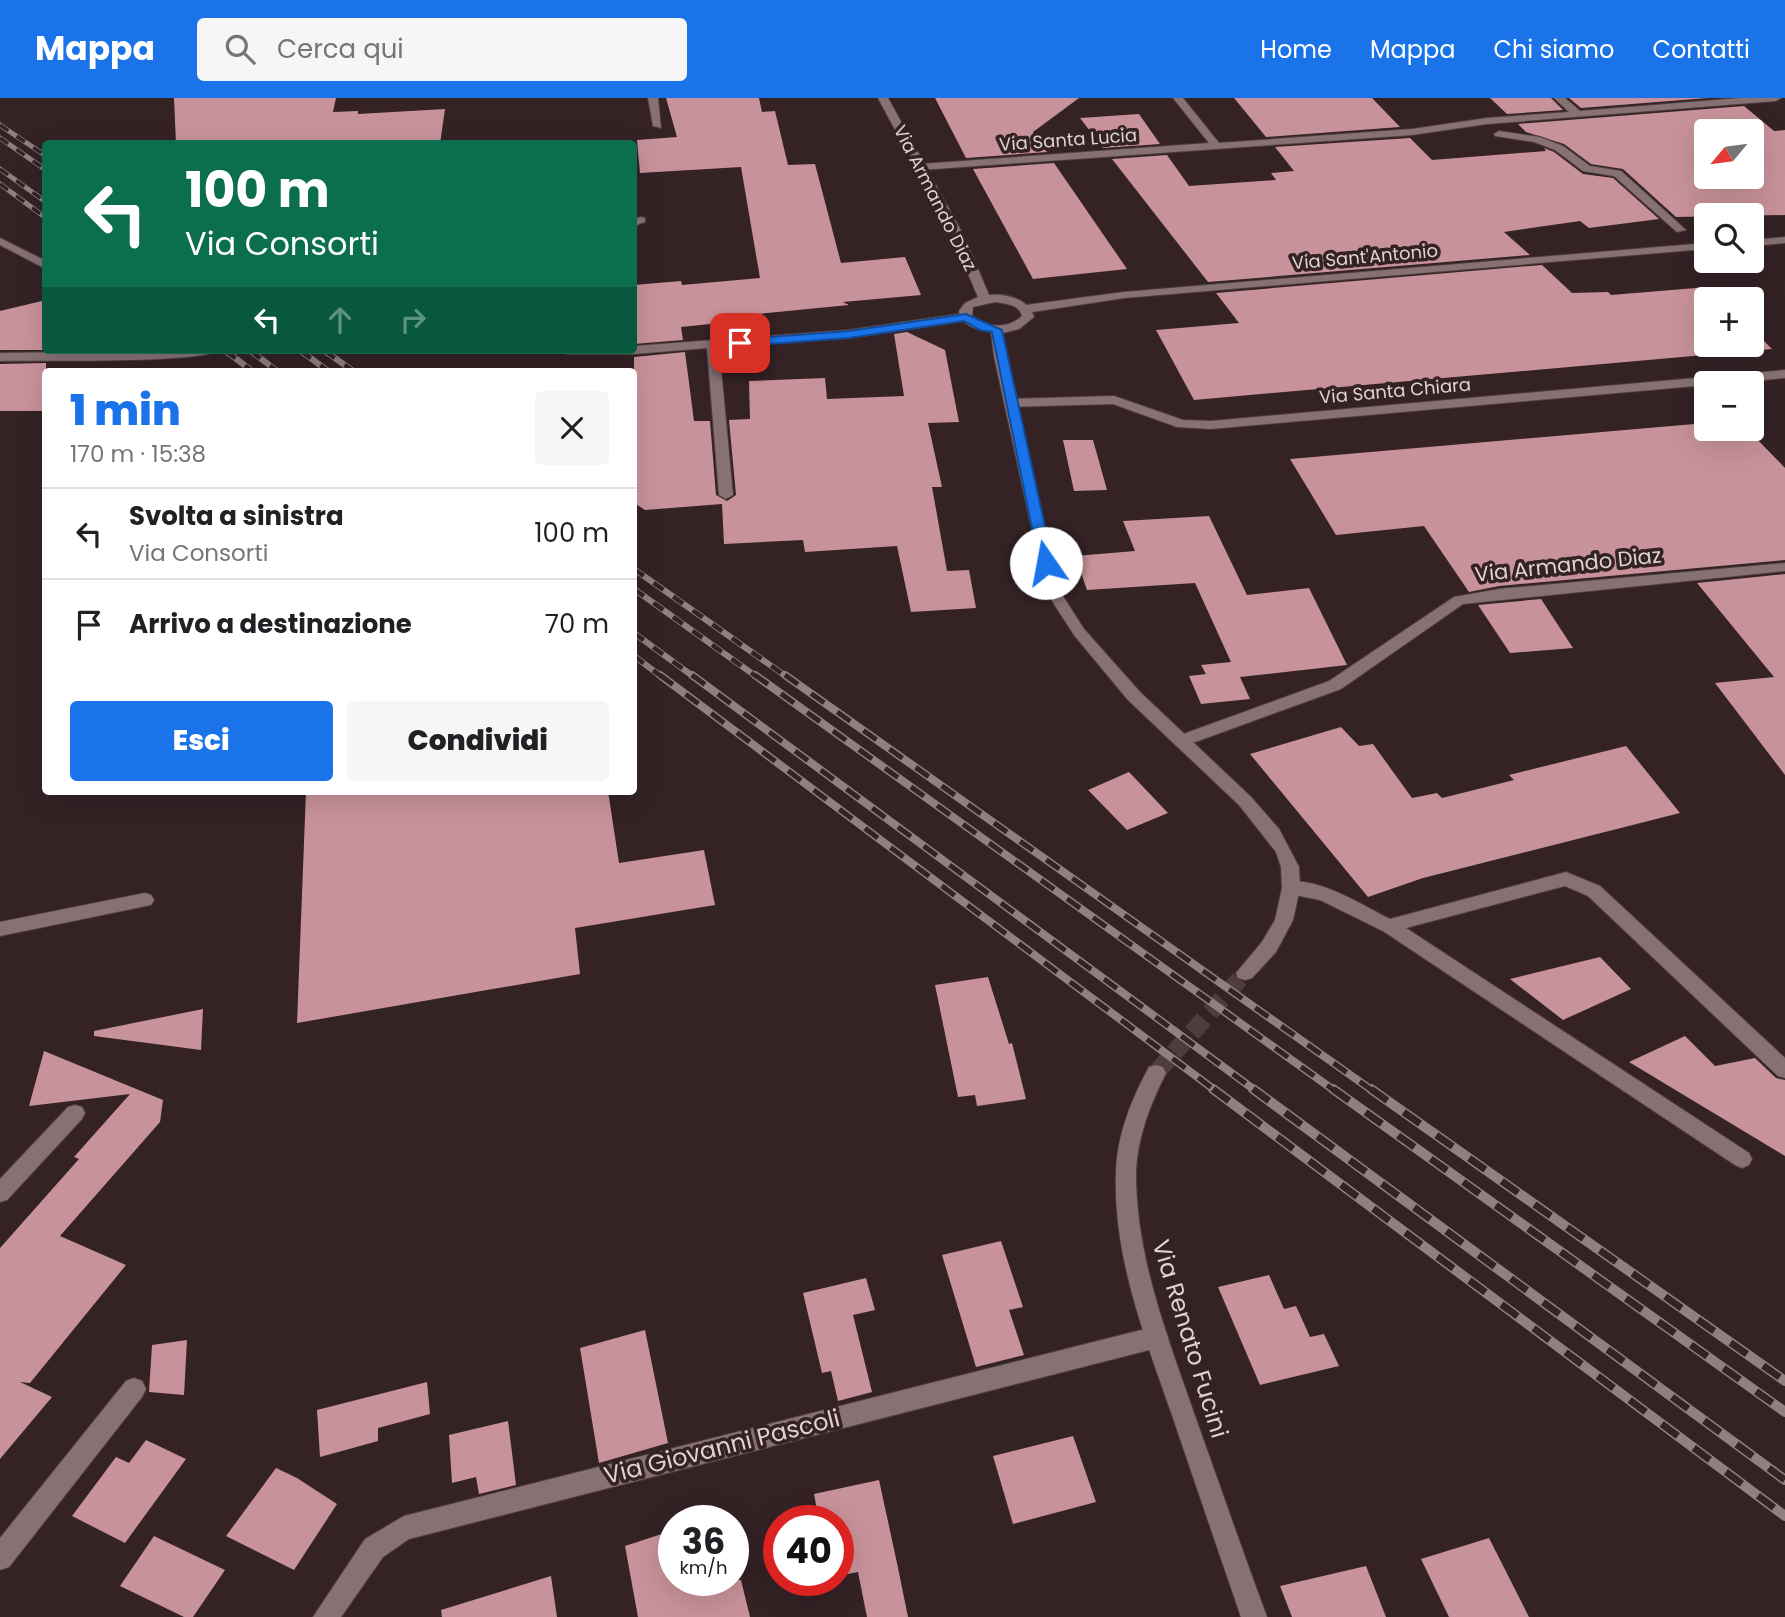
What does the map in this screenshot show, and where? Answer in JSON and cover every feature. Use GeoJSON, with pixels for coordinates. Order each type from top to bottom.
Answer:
{"type":"FeatureCollection","features":[{"type":"Feature","properties":{"kind":"street"},"geometry":{"type":"LineString","coordinates":[[653,98],[658,126]]}},
{"type":"Feature","properties":{"kind":"street","name":"Via Armando Diaz"},"geometry":{"type":"LineString","coordinates":[[883,98],[958,236],[985,299],[969,305],[965,311],[966,317]]}},
{"type":"Feature","properties":{"kind":"street"},"geometry":{"type":"LineString","coordinates":[[1178,98],[1217,147]]}},
{"type":"Feature","properties":{"kind":"street"},"geometry":{"type":"LineString","coordinates":[[1559,98],[1577,113]]}},
{"type":"Feature","properties":{"kind":"street","name":"Via Santa Lucia"},"geometry":{"type":"LineString","coordinates":[[921,167],[1412,132],[1577,113],[1776,98]]}},
{"type":"Feature","properties":{"kind":"street"},"geometry":{"type":"LineString","coordinates":[[1499,134],[1536,139],[1559,148],[1587,169],[1617,173],[1681,230]]}},
{"type":"Feature","properties":{"kind":"street"},"geometry":{"type":"LineString","coordinates":[[0,240],[42,264]]}},
{"type":"Feature","properties":{"kind":"street"},"geometry":{"type":"LineString","coordinates":[[1764,242],[1785,240]]}},
{"type":"Feature","properties":{"kind":"street","name":"Via Sant'Antonio"},"geometry":{"type":"LineString","coordinates":[[1026,309],[1124,295],[1694,247]]}},
{"type":"Feature","properties":{"kind":"street"},"geometry":{"type":"LineString","coordinates":[[0,256],[18,250]]}},
{"type":"Feature","properties":{"kind":"street"},"geometry":{"type":"LineString","coordinates":[[637,350],[849,334],[966,317],[984,328],[997,330],[1023,324],[1028,317],[1026,309],[1005,299],[985,299]]}},
{"type":"Feature","properties":{"kind":"street"},"geometry":{"type":"LineString","coordinates":[[997,330],[1052,590],[1079,632],[1134,696],[1245,801],[1273,832],[1290,867],[1292,888],[1284,919],[1269,947],[1245,973]]}},
{"type":"Feature","properties":{"kind":"street"},"geometry":{"type":"LineString","coordinates":[[713,345],[726,495]]}},
{"type":"Feature","properties":{"kind":"street"},"geometry":{"type":"LineString","coordinates":[[0,357],[187,354]]}},
{"type":"Feature","properties":{"kind":"street","name":"Via Santa Chiara"},"geometry":{"type":"LineString","coordinates":[[1011,403],[1114,400],[1182,424],[1211,425],[1785,374]]}},
{"type":"Feature","properties":{"kind":"street","name":"Via Armando Diaz"},"geometry":{"type":"LineString","coordinates":[[1181,741],[1335,685],[1459,600],[1785,567]]}},
{"type":"Feature","properties":{"kind":"street"},"geometry":{"type":"LineString","coordinates":[[1389,926],[1566,879],[1594,891],[1785,1070]]}},
{"type":"Feature","properties":{"kind":"street"},"geometry":{"type":"LineString","coordinates":[[1292,888],[1324,894],[1389,926],[1742,1159]]}},
{"type":"Feature","properties":{"kind":"street"},"geometry":{"type":"LineString","coordinates":[[0,929],[145,900]]}},
{"type":"Feature","properties":{"kind":"street","name":"Via Renato Fucini"},"geometry":{"type":"LineString","coordinates":[[1156,1073],[1140,1101],[1129,1140],[1126,1174],[1130,1229],[1157,1337],[1254,1617]]}},
{"type":"Feature","properties":{"kind":"street"},"geometry":{"type":"LineString","coordinates":[[0,1193],[75,1113]]}},
{"type":"Feature","properties":{"kind":"street","name":"Via Giovanni Pascoli"},"geometry":{"type":"LineString","coordinates":[[326,1617],[374,1548],[404,1528],[1157,1337]]}},
{"type":"Feature","properties":{"kind":"street"},"geometry":{"type":"LineString","coordinates":[[0,1558],[134,1389]]}},
{"type":"Feature","properties":{"kind":"building"},"geometry":{"type":"Polygon","coordinates":[[[174,98],[336,98],[333,112],[358,111],[358,114],[445,109],[441,140],[176,140],[174,98]]]}},
{"type":"Feature","properties":{"kind":"building"},"geometry":{"type":"Polygon","coordinates":[[[666,98],[759,98],[762,112],[775,111],[788,165],[815,164],[841,263],[905,257],[921,295],[843,302],[849,305],[758,314],[759,319],[681,327],[683,340],[637,344],[637,285],[681,281],[682,285],[760,278],[741,167],[640,173],[637,140],[677,137],[666,98]]]}},
{"type":"Feature","properties":{"kind":"building"},"geometry":{"type":"Polygon","coordinates":[[[935,98],[1079,98],[1033,132],[1047,152],[966,158],[935,98]]]}},
{"type":"Feature","properties":{"kind":"building"},"geometry":{"type":"Polygon","coordinates":[[[1234,98],[1372,98],[1400,127],[1266,137],[1234,98]]]}},
{"type":"Feature","properties":{"kind":"building"},"geometry":{"type":"Polygon","coordinates":[[[1490,98],[1551,98],[1563,110],[1507,114],[1490,98]]]}},
{"type":"Feature","properties":{"kind":"building"},"geometry":{"type":"Polygon","coordinates":[[[1569,98],[1708,98],[1581,108],[1569,98]]]}},
{"type":"Feature","properties":{"kind":"building"},"geometry":{"type":"Polygon","coordinates":[[[1744,106],[1760,119],[1694,119],[1694,189],[1764,189],[1764,123],[1774,131],[1785,130],[1785,215],[1764,215],[1764,203],[1694,203],[1694,217],[1676,217],[1623,169],[1591,164],[1564,144],[1526,132],[1518,124],[1744,106]]]}},
{"type":"Feature","properties":{"kind":"building"},"geometry":{"type":"Polygon","coordinates":[[[1139,114],[1160,144],[1103,148],[1080,118],[1139,114]]]}},
{"type":"Feature","properties":{"kind":"building"},"geometry":{"type":"Polygon","coordinates":[[[1410,138],[1432,160],[1546,151],[1544,148],[1554,152],[1583,174],[1613,178],[1659,219],[1589,228],[1580,221],[1504,232],[1530,255],[1208,282],[1112,159],[1167,155],[1189,186],[1276,180],[1271,173],[1294,171],[1275,147],[1410,138]]]}},
{"type":"Feature","properties":{"kind":"building"},"geometry":{"type":"Polygon","coordinates":[[[1054,163],[1127,269],[1033,279],[973,169],[1054,163]]]}},
{"type":"Feature","properties":{"kind":"building"},"geometry":{"type":"Polygon","coordinates":[[[1542,265],[1572,293],[1608,292],[1611,295],[1694,288],[1694,356],[1194,400],[1156,330],[1239,323],[1216,293],[1542,265]]]}},
{"type":"Feature","properties":{"kind":"building"},"geometry":{"type":"Polygon","coordinates":[[[42,301],[42,350],[0,350],[0,311],[42,301]]]}},
{"type":"Feature","properties":{"kind":"building"},"geometry":{"type":"Polygon","coordinates":[[[907,332],[945,350],[959,422],[928,423],[942,487],[932,487],[947,571],[969,570],[976,608],[911,612],[897,546],[805,552],[803,540],[724,544],[722,504],[645,510],[637,505],[637,368],[634,368],[634,357],[685,352],[694,421],[710,421],[716,495],[727,501],[736,495],[729,420],[750,419],[749,381],[825,378],[827,399],[904,396],[894,334],[907,332]]]}},
{"type":"Feature","properties":{"kind":"building"},"geometry":{"type":"Polygon","coordinates":[[[1764,341],[1772,349],[1764,350],[1764,341]]]}},
{"type":"Feature","properties":{"kind":"building"},"geometry":{"type":"Polygon","coordinates":[[[46,363],[46,368],[42,368],[42,411],[0,411],[0,364],[46,363]]]}},
{"type":"Feature","properties":{"kind":"building"},"geometry":{"type":"Polygon","coordinates":[[[1694,424],[1694,441],[1759,441],[1785,468],[1785,560],[1499,586],[1469,592],[1424,526],[1336,535],[1290,459],[1694,424]]]}},
{"type":"Feature","properties":{"kind":"building"},"geometry":{"type":"Polygon","coordinates":[[[1063,440],[1093,440],[1107,490],[1074,491],[1063,440]]]}},
{"type":"Feature","properties":{"kind":"building"},"geometry":{"type":"Polygon","coordinates":[[[1209,516],[1247,595],[1309,588],[1347,665],[1240,677],[1250,699],[1201,704],[1189,676],[1206,674],[1201,665],[1231,662],[1195,583],[1087,590],[1075,556],[1135,551],[1123,521],[1209,516]]]}},
{"type":"Feature","properties":{"kind":"building"},"geometry":{"type":"Polygon","coordinates":[[[1785,574],[1785,775],[1715,683],[1774,677],[1697,583],[1785,574]]]}},
{"type":"Feature","properties":{"kind":"building"},"geometry":{"type":"Polygon","coordinates":[[[1541,599],[1573,648],[1510,653],[1478,605],[1541,599]]]}},
{"type":"Feature","properties":{"kind":"building"},"geometry":{"type":"Polygon","coordinates":[[[1341,727],[1359,746],[1373,744],[1412,798],[1437,793],[1442,798],[1514,780],[1509,775],[1626,746],[1680,813],[1423,878],[1368,897],[1250,754],[1341,727]]]}},
{"type":"Feature","properties":{"kind":"building"},"geometry":{"type":"Polygon","coordinates":[[[1129,772],[1168,813],[1127,830],[1088,790],[1129,772]]]}},
{"type":"Feature","properties":{"kind":"building"},"geometry":{"type":"Polygon","coordinates":[[[306,795],[609,795],[619,863],[704,850],[715,905],[575,928],[580,974],[297,1023],[306,795]]]}},
{"type":"Feature","properties":{"kind":"building"},"geometry":{"type":"Polygon","coordinates":[[[1600,957],[1631,989],[1563,1020],[1510,979],[1600,957]]]}},
{"type":"Feature","properties":{"kind":"building"},"geometry":{"type":"Polygon","coordinates":[[[988,977],[1009,1044],[1012,1043],[1026,1099],[977,1106],[975,1095],[958,1097],[935,985],[988,977]]]}},
{"type":"Feature","properties":{"kind":"building"},"geometry":{"type":"Polygon","coordinates":[[[203,1009],[201,1050],[94,1036],[94,1031],[203,1009]]]}},
{"type":"Feature","properties":{"kind":"building"},"geometry":{"type":"Polygon","coordinates":[[[1685,1036],[1715,1066],[1755,1058],[1776,1078],[1785,1080],[1785,1156],[1629,1062],[1685,1036]]]}},
{"type":"Feature","properties":{"kind":"building"},"geometry":{"type":"Polygon","coordinates":[[[44,1051],[163,1100],[160,1122],[60,1236],[126,1265],[30,1383],[20,1382],[52,1397],[0,1459],[0,1248],[79,1159],[74,1157],[130,1094],[29,1106],[44,1051]]]}},
{"type":"Feature","properties":{"kind":"building"},"geometry":{"type":"Polygon","coordinates":[[[1001,1241],[1023,1307],[1009,1310],[1024,1355],[976,1367],[942,1255],[1001,1241]]]}},
{"type":"Feature","properties":{"kind":"building"},"geometry":{"type":"Polygon","coordinates":[[[1269,1275],[1284,1309],[1296,1306],[1310,1337],[1324,1334],[1339,1366],[1260,1385],[1218,1287],[1269,1275]]]}},
{"type":"Feature","properties":{"kind":"building"},"geometry":{"type":"Polygon","coordinates":[[[866,1278],[875,1310],[853,1315],[872,1392],[838,1401],[831,1371],[822,1373],[803,1293],[866,1278]]]}},
{"type":"Feature","properties":{"kind":"building"},"geometry":{"type":"Polygon","coordinates":[[[645,1330],[668,1443],[599,1463],[580,1348],[645,1330]]]}},
{"type":"Feature","properties":{"kind":"building"},"geometry":{"type":"Polygon","coordinates":[[[187,1340],[184,1395],[149,1392],[152,1345],[187,1340]]]}},
{"type":"Feature","properties":{"kind":"building"},"geometry":{"type":"Polygon","coordinates":[[[427,1382],[430,1414],[378,1428],[378,1441],[320,1457],[317,1410],[427,1382]]]}},
{"type":"Feature","properties":{"kind":"building"},"geometry":{"type":"Polygon","coordinates":[[[508,1421],[516,1485],[479,1494],[476,1477],[452,1483],[449,1435],[508,1421]]]}},
{"type":"Feature","properties":{"kind":"building"},"geometry":{"type":"Polygon","coordinates":[[[1073,1436],[1096,1502],[1013,1524],[993,1456],[1073,1436]]]}},
{"type":"Feature","properties":{"kind":"building"},"geometry":{"type":"Polygon","coordinates":[[[146,1440],[186,1459],[125,1543],[72,1516],[116,1457],[129,1463],[146,1440]]]}},
{"type":"Feature","properties":{"kind":"building"},"geometry":{"type":"Polygon","coordinates":[[[276,1468],[337,1504],[294,1570],[226,1536],[276,1468]]]}},
{"type":"Feature","properties":{"kind":"building"},"geometry":{"type":"Polygon","coordinates":[[[879,1480],[908,1617],[867,1617],[858,1572],[854,1573],[854,1505],[816,1505],[814,1494],[879,1480]]]}},
{"type":"Feature","properties":{"kind":"building"},"geometry":{"type":"Polygon","coordinates":[[[658,1535],[658,1596],[745,1596],[750,1617],[638,1617],[625,1546],[658,1535]]]}},
{"type":"Feature","properties":{"kind":"building"},"geometry":{"type":"Polygon","coordinates":[[[154,1536],[225,1570],[193,1617],[184,1617],[120,1586],[154,1536]]]}},
{"type":"Feature","properties":{"kind":"building"},"geometry":{"type":"Polygon","coordinates":[[[1489,1538],[1529,1617],[1449,1617],[1421,1559],[1489,1538]]]}},
{"type":"Feature","properties":{"kind":"building"},"geometry":{"type":"Polygon","coordinates":[[[1366,1566],[1386,1617],[1292,1617],[1280,1586],[1366,1566]]]}},
{"type":"Feature","properties":{"kind":"building"},"geometry":{"type":"Polygon","coordinates":[[[551,1576],[557,1617],[442,1617],[441,1610],[551,1576]]]}},
{"type":"Feature","properties":{"kind":"tunnel"},"geometry":{"type":"LineString","coordinates":[[1156,1073],[1245,973]]}},
{"type":"Feature","properties":{"kind":"railway"},"geometry":{"type":"LineString","coordinates":[[0,125],[42,153]]}},
{"type":"Feature","properties":{"kind":"railway"},"geometry":{"type":"LineString","coordinates":[[0,138],[42,167]]}},
{"type":"Feature","properties":{"kind":"railway"},"geometry":{"type":"LineString","coordinates":[[0,169],[42,199]]}},
{"type":"Feature","properties":{"kind":"railway"},"geometry":{"type":"LineString","coordinates":[[0,184],[42,215]]}},
{"type":"Feature","properties":{"kind":"railway"},"geometry":{"type":"LineString","coordinates":[[230,354],[248,368]]}},
{"type":"Feature","properties":{"kind":"railway"},"geometry":{"type":"LineString","coordinates":[[255,354],[273,368]]}},
{"type":"Feature","properties":{"kind":"railway"},"geometry":{"type":"LineString","coordinates":[[305,354],[324,368]]}},
{"type":"Feature","properties":{"kind":"railway"},"geometry":{"type":"LineString","coordinates":[[329,354],[349,368]]}},
{"type":"Feature","properties":{"kind":"railway"},"geometry":{"type":"LineString","coordinates":[[637,571],[787,677]]}},
{"type":"Feature","properties":{"kind":"railway"},"geometry":{"type":"LineString","coordinates":[[637,591],[757,677]]}},
{"type":"Feature","properties":{"kind":"railway"},"geometry":{"type":"LineString","coordinates":[[637,635],[694,677]]}},
{"type":"Feature","properties":{"kind":"railway"},"geometry":{"type":"LineString","coordinates":[[637,658],[662,677]]}},
{"type":"Feature","properties":{"kind":"railway"},"geometry":{"type":"LineString","coordinates":[[660,675],[1216,1091]]}},
{"type":"Feature","properties":{"kind":"railway"},"geometry":{"type":"LineString","coordinates":[[692,675],[1256,1091]]}},
{"type":"Feature","properties":{"kind":"railway"},"geometry":{"type":"LineString","coordinates":[[755,675],[1335,1091]]}},
{"type":"Feature","properties":{"kind":"railway"},"geometry":{"type":"LineString","coordinates":[[785,675],[1373,1091]]}},
{"type":"Feature","properties":{"kind":"railway"},"geometry":{"type":"LineString","coordinates":[[1213,1089],[1785,1516]]}},
{"type":"Feature","properties":{"kind":"railway"},"geometry":{"type":"LineString","coordinates":[[1253,1089],[1785,1480]]}},
{"type":"Feature","properties":{"kind":"railway"},"geometry":{"type":"LineString","coordinates":[[1333,1089],[1785,1412]]}},
{"type":"Feature","properties":{"kind":"railway"},"geometry":{"type":"LineString","coordinates":[[1371,1089],[1785,1381]]}},
{"type":"Feature","properties":{"kind":"route"},"geometry":{"type":"LineString","coordinates":[[740,343],[849,334],[966,317],[984,328],[997,330],[1000,356],[1046,563]]}}]}
